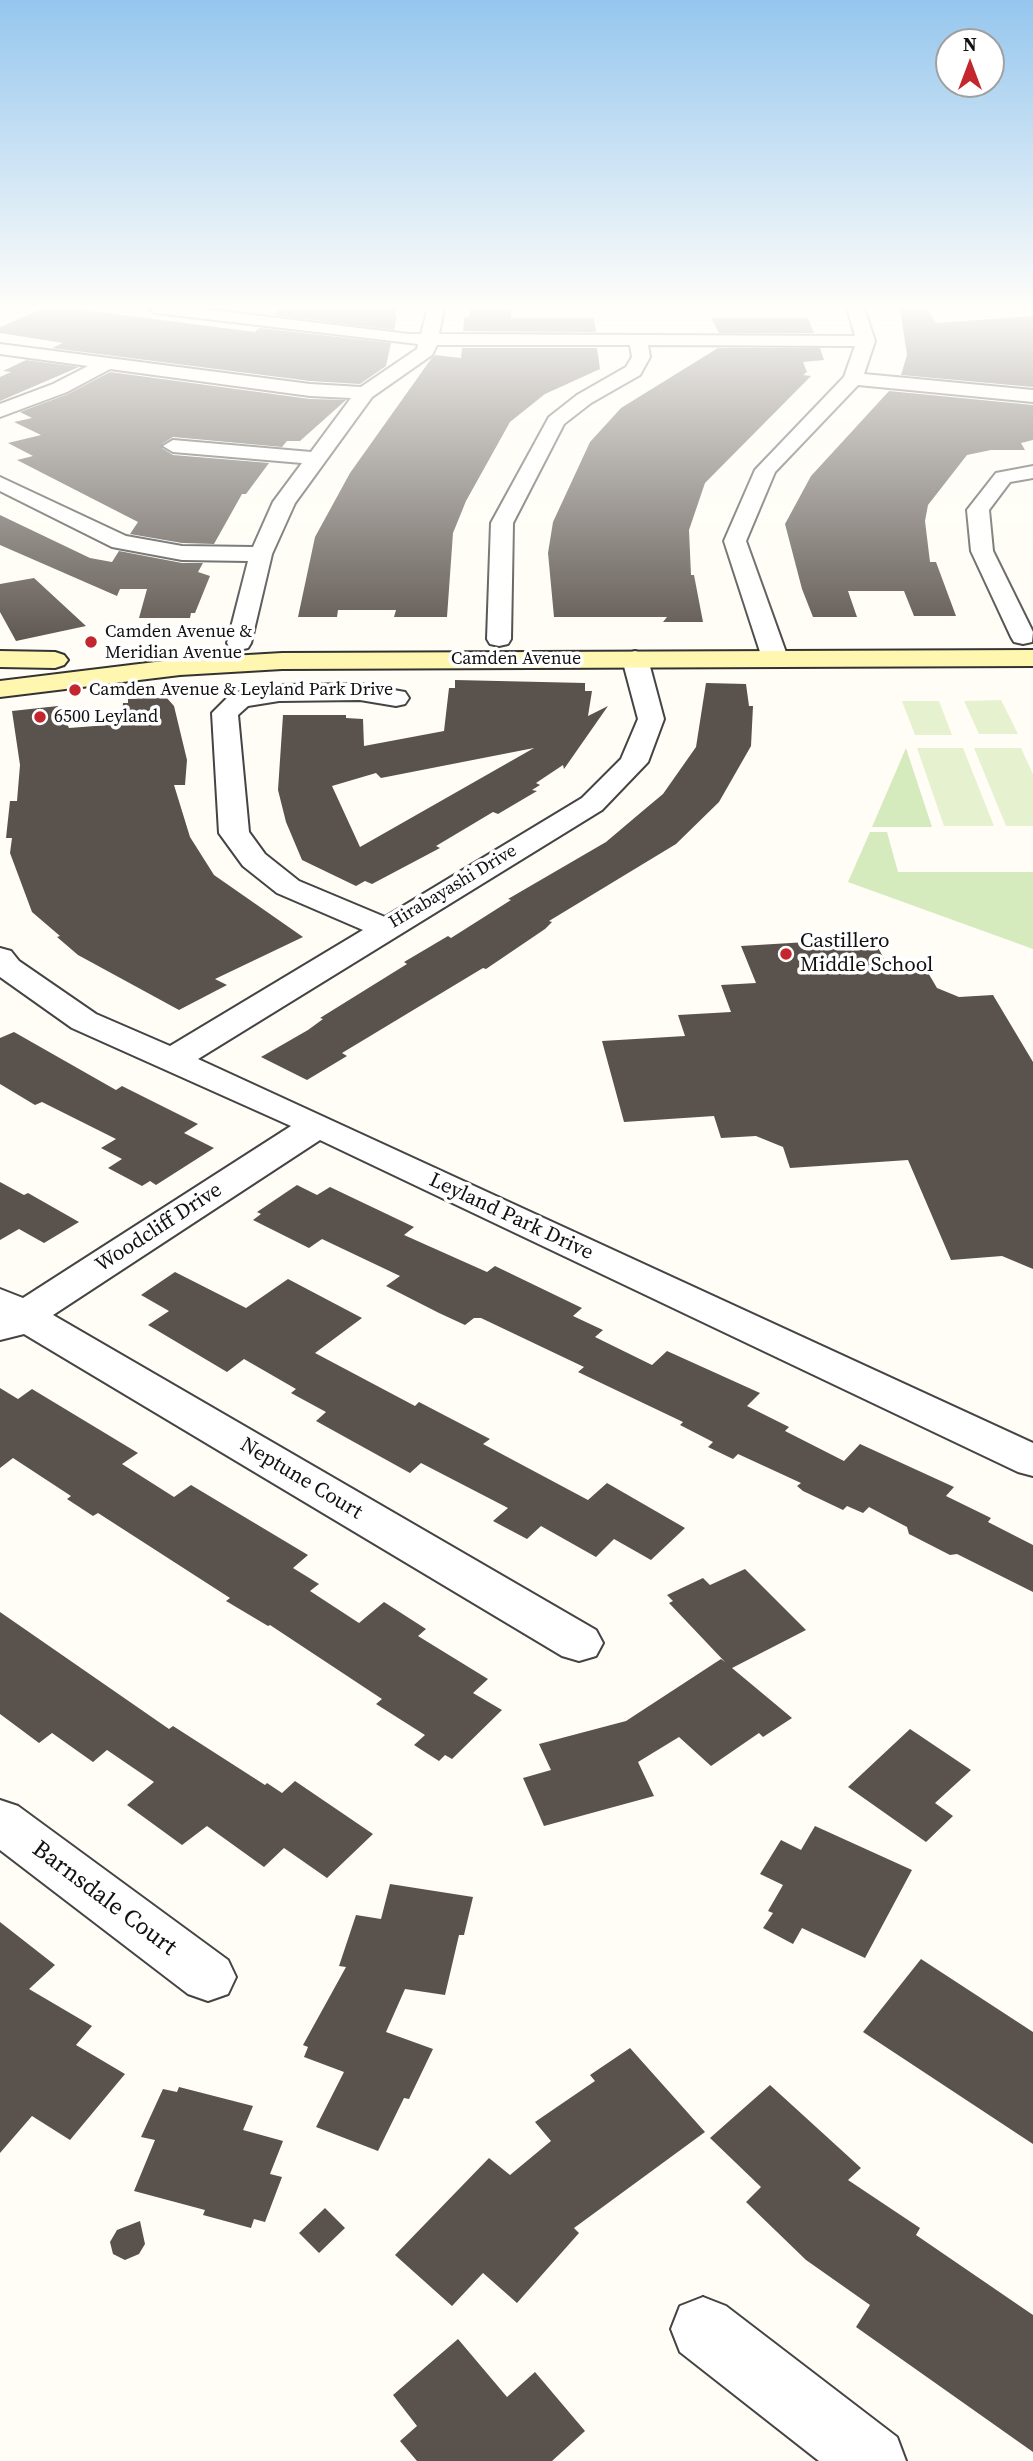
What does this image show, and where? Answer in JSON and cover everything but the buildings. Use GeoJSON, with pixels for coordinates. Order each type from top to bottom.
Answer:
{"type":"FeatureCollection","features":[{"type":"Feature","properties":{"kind":"main road","name":"Camden Avenue"},"geometry":{"type":"LineString","coordinates":[[0,668],[55,660],[239,643],[499,639],[771,648],[1030,644]]}},
{"type":"Feature","properties":{"kind":"main road","name":"Camden Avenue"},"geometry":{"type":"LineString","coordinates":[[0,689],[180,667],[282,661],[635,659],[771,648]]}},
{"type":"Feature","properties":{"kind":"main road"},"geometry":{"type":"LineString","coordinates":[[0,659],[55,660]]}},
{"type":"Feature","properties":{"kind":"street"},"geometry":{"type":"LineString","coordinates":[[239,643],[261,554],[284,502],[342,423]]}},
{"type":"Feature","properties":{"kind":"street"},"geometry":{"type":"LineString","coordinates":[[499,639],[502,523],[555,423]]}},
{"type":"Feature","properties":{"kind":"street"},"geometry":{"type":"LineString","coordinates":[[771,648],[735,541],[765,470],[811,423]]}},
{"type":"Feature","properties":{"kind":"street"},"geometry":{"type":"LineString","coordinates":[[173,446],[314,458]]}},
{"type":"Feature","properties":{"kind":"street"},"geometry":{"type":"LineString","coordinates":[[1030,644],[982,551],[978,510],[1003,477],[1033,472]]}},
{"type":"Feature","properties":{"kind":"street"},"geometry":{"type":"LineString","coordinates":[[0,483],[120,542],[183,554],[261,554]]}},
{"type":"Feature","properties":{"kind":"street","name":"Hirabayashi Drive"},"geometry":{"type":"LineString","coordinates":[[173,1059],[592,804],[634,762],[651,719],[635,659]]}},
{"type":"Feature","properties":{"kind":"street"},"geometry":{"type":"LineString","coordinates":[[385,928],[288,887],[254,860],[234,833],[225,713],[240,700],[279,693],[360,692],[396,698]]}},
{"type":"Feature","properties":{"kind":"street","name":"Leyland Park Drive"},"geometry":{"type":"LineString","coordinates":[[0,958],[8,968],[84,1021],[318,1125],[1033,1461]]}},
{"type":"Feature","properties":{"kind":"street","name":"Woodcliff Drive"},"geometry":{"type":"LineString","coordinates":[[8,1316],[318,1125]]}},
{"type":"Feature","properties":{"kind":"street","name":"Neptune Court"},"geometry":{"type":"LineString","coordinates":[[8,1316],[579,1643]]}},
{"type":"Feature","properties":{"kind":"street","name":"Barnsdale Court"},"geometry":{"type":"LineString","coordinates":[[0,1821],[208,1977]]}},
{"type":"Feature","properties":{"kind":"street"},"geometry":{"type":"LineString","coordinates":[[703,2329],[873,2461]]}},
{"type":"Feature","properties":{"kind":"green space"},"geometry":{"type":"Polygon","coordinates":[[[1001,700],[1018,734],[979,734],[964,701],[1001,700]]]}},
{"type":"Feature","properties":{"kind":"green space"},"geometry":{"type":"Polygon","coordinates":[[[902,701],[939,701],[952,735],[915,735],[902,701]]]}},
{"type":"Feature","properties":{"kind":"green space"},"geometry":{"type":"Polygon","coordinates":[[[906,748],[932,827],[872,827],[906,748]]]}},
{"type":"Feature","properties":{"kind":"green space"},"geometry":{"type":"Polygon","coordinates":[[[917,748],[963,748],[994,826],[944,826],[917,748]]]}},
{"type":"Feature","properties":{"kind":"green space"},"geometry":{"type":"Polygon","coordinates":[[[974,748],[1021,748],[1033,774],[1033,826],[1006,826],[974,748]]]}},
{"type":"Feature","properties":{"kind":"green space"},"geometry":{"type":"Polygon","coordinates":[[[870,832],[887,832],[898,872],[1033,872],[1033,949],[848,882],[870,832]]]}},
{"type":"Feature","properties":{"kind":"place","name":"Camden Avenue & Meridian Avenue"},"geometry":{"type":"Point","coordinates":[91,642]}},
{"type":"Feature","properties":{"kind":"place","name":"Camden Avenue & Leyland Park Drive"},"geometry":{"type":"Point","coordinates":[75,690]}},
{"type":"Feature","properties":{"kind":"place","name":"6500 Leyland"},"geometry":{"type":"Point","coordinates":[40,717]}},
{"type":"Feature","properties":{"kind":"place","name":"Castillero Middle School"},"geometry":{"type":"Point","coordinates":[786,954]}}]}
